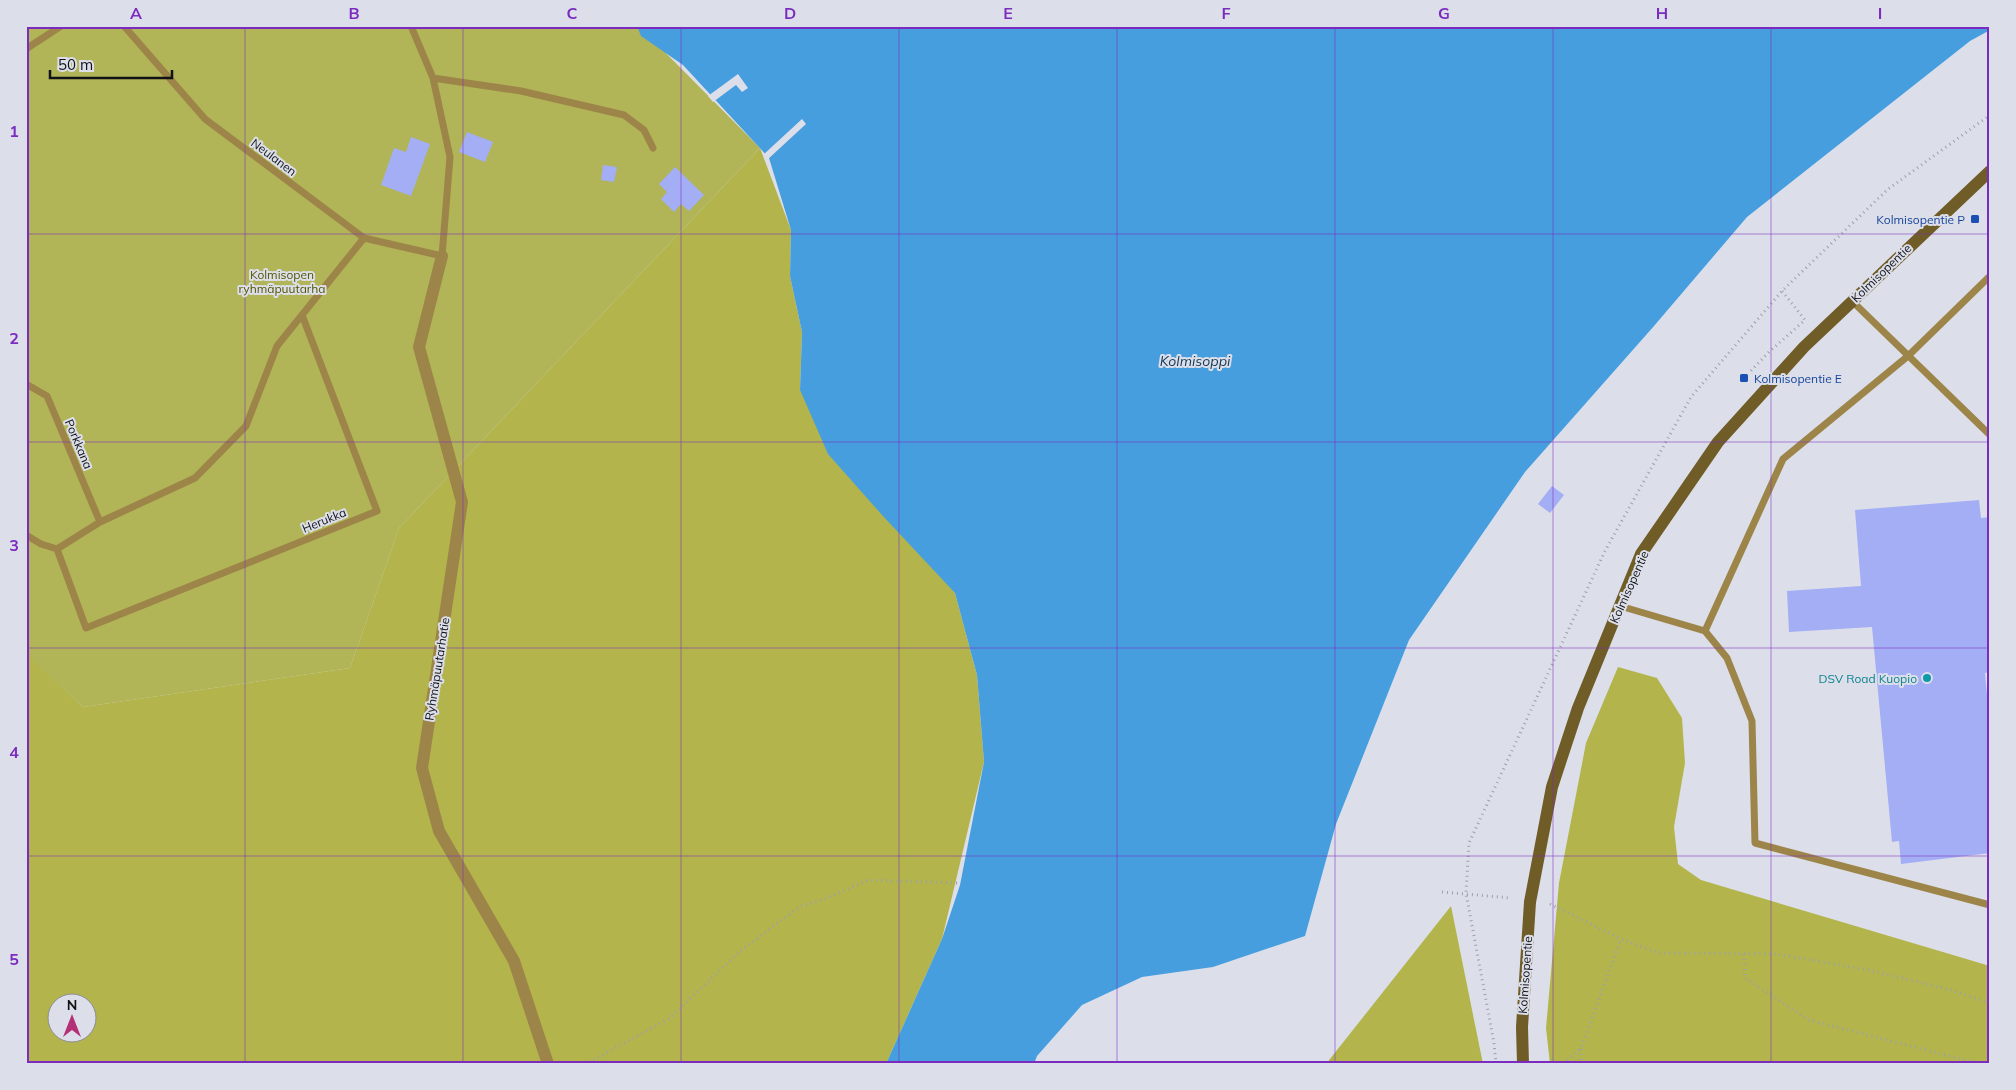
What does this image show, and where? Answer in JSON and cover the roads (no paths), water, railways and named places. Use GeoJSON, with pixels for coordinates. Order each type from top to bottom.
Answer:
{"type":"FeatureCollection","features":[{"type":"Feature","properties":{"kind":"main road","name":"Kolmisopentie"},"geometry":{"type":"LineString","coordinates":[[1523,1064],[1522,1027],[1530,902],[1552,787],[1578,708],[1641,554],[1718,442],[1804,347],[1990,172]]}},
{"type":"Feature","properties":{"kind":"street","name":"Ryhmäpuutarhatie"},"geometry":{"type":"LineString","coordinates":[[442,256],[419,347],[462,502],[422,768],[439,831],[514,961],[548,1064]]}},
{"type":"Feature","properties":{"kind":"lane"},"geometry":{"type":"LineString","coordinates":[[26,49],[62,26]]}},
{"type":"Feature","properties":{"kind":"lane","name":"Neulanen"},"geometry":{"type":"LineString","coordinates":[[124,26],[205,119],[364,238],[442,256]]}},
{"type":"Feature","properties":{"kind":"lane"},"geometry":{"type":"LineString","coordinates":[[411,26],[433,78],[450,157],[442,256]]}},
{"type":"Feature","properties":{"kind":"lane"},"geometry":{"type":"LineString","coordinates":[[433,78],[521,91],[624,115],[644,130],[653,148]]}},
{"type":"Feature","properties":{"kind":"lane"},"geometry":{"type":"LineString","coordinates":[[26,535],[41,544],[57,550],[100,522],[195,478],[246,426],[277,346],[364,238]]}},
{"type":"Feature","properties":{"kind":"lane"},"geometry":{"type":"LineString","coordinates":[[1705,631],[1783,459],[1908,356],[1990,276]]}},
{"type":"Feature","properties":{"kind":"lane"},"geometry":{"type":"LineString","coordinates":[[1852,301],[1990,435]]}},
{"type":"Feature","properties":{"kind":"lane","name":"Herukka"},"geometry":{"type":"LineString","coordinates":[[57,550],[86,628],[377,510],[302,315]]}},
{"type":"Feature","properties":{"kind":"lane","name":"Porkkana"},"geometry":{"type":"LineString","coordinates":[[26,384],[47,396],[100,522]]}},
{"type":"Feature","properties":{"kind":"lane"},"geometry":{"type":"LineString","coordinates":[[1620,606],[1705,631],[1727,658],[1752,721],[1754,844],[1990,905]]}},
{"type":"Feature","properties":{"kind":"water","name":"Kolmisoppi"},"geometry":{"type":"Polygon","coordinates":[[[637,26],[1990,26],[1990,30],[1970,41],[1747,217],[1525,472],[1409,640],[1336,824],[1305,936],[1213,967],[1142,977],[1082,1005],[1037,1056],[1034,1064],[886,1064],[942,939],[960,885],[984,762],[977,675],[955,593],[828,454],[800,390],[802,332],[790,276],[791,230],[769,158],[683,65],[641,36],[637,26]]]}},
{"type":"Feature","properties":{"kind":"place","name":"Kolmisopentie P"},"geometry":{"type":"Point","coordinates":[1975,219]}},
{"type":"Feature","properties":{"kind":"place","name":"Kolmisopentie E"},"geometry":{"type":"Point","coordinates":[1744,378]}},
{"type":"Feature","properties":{"kind":"place","name":"DSV Road Kuopio"},"geometry":{"type":"Point","coordinates":[1927,678]}},
{"type":"Feature","properties":{"kind":"park label","name":"Kolmisopen ryhmäpuutarha"},"geometry":{"type":"Point","coordinates":[282,281]}}]}
